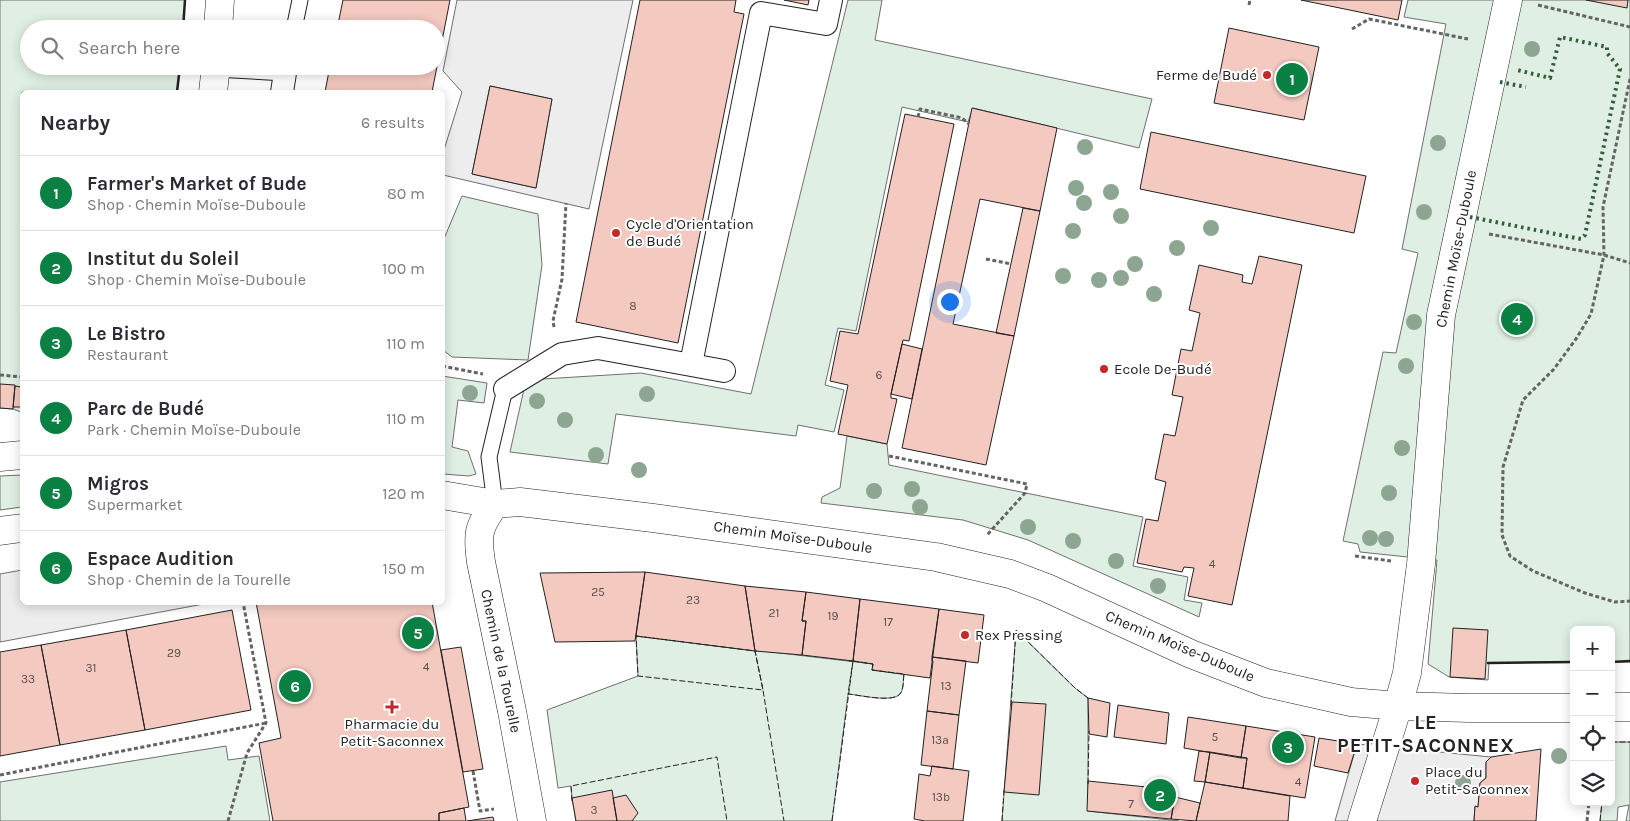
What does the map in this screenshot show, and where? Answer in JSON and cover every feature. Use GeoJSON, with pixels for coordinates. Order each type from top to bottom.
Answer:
{"type":"FeatureCollection","features":[{"type":"Feature","properties":{"kind":"street"},"geometry":{"type":"LineString","coordinates":[[219,20],[220,0]]}},
{"type":"Feature","properties":{"kind":"street"},"geometry":{"type":"LineString","coordinates":[[691,364],[761,13],[826,24],[831,0]]}},
{"type":"Feature","properties":{"kind":"street","name":"Chemin Moïse-Duboule"},"geometry":{"type":"LineString","coordinates":[[445,496],[494,504],[520,502],[653,518],[936,557],[1010,574],[1047,588],[1191,654],[1266,683],[1351,702],[1398,706],[1407,673],[1421,564],[1441,315],[1508,0]]}},
{"type":"Feature","properties":{"kind":"street"},"geometry":{"type":"LineString","coordinates":[[505,389],[562,354],[598,348],[724,371]]}},
{"type":"Feature","properties":{"kind":"street"},"geometry":{"type":"LineString","coordinates":[[0,458],[20,455]]}},
{"type":"Feature","properties":{"kind":"street","name":"Chemin de la Tourelle"},"geometry":{"type":"LineString","coordinates":[[494,504],[483,521],[478,539],[532,821]]}},
{"type":"Feature","properties":{"kind":"street"},"geometry":{"type":"LineString","coordinates":[[0,531],[20,528]]}},
{"type":"Feature","properties":{"kind":"street"},"geometry":{"type":"LineString","coordinates":[[1362,821],[1398,706],[1570,708]]}},
{"type":"Feature","properties":{"kind":"street"},"geometry":{"type":"LineString","coordinates":[[1615,707],[1630,707]]}},
{"type":"Feature","properties":{"kind":"lane"},"geometry":{"type":"LineString","coordinates":[[296,20],[300,0]]}},
{"type":"Feature","properties":{"kind":"lane"},"geometry":{"type":"LineString","coordinates":[[215,76],[285,77]]}},
{"type":"Feature","properties":{"kind":"lane"},"geometry":{"type":"LineString","coordinates":[[494,504],[490,457],[505,389]]}},
{"type":"Feature","properties":{"kind":"path"},"geometry":{"type":"LineString","coordinates":[[1249,5],[1250,0]]}},
{"type":"Feature","properties":{"kind":"path"},"geometry":{"type":"LineString","coordinates":[[1536,5],[1630,28]]}},
{"type":"Feature","properties":{"kind":"path"},"geometry":{"type":"LineString","coordinates":[[1352,29],[1369,18],[1498,45]]}},
{"type":"Feature","properties":{"kind":"path"},"geometry":{"type":"LineString","coordinates":[[1630,79],[1603,207],[1604,255],[1591,314],[1576,339],[1554,369],[1523,400],[1503,467],[1502,536],[1510,556],[1533,571],[1585,593],[1615,602],[1630,601]]}},
{"type":"Feature","properties":{"kind":"path"},"geometry":{"type":"LineString","coordinates":[[918,117],[920,109],[962,118],[969,124]]}},
{"type":"Feature","properties":{"kind":"path"},"geometry":{"type":"LineString","coordinates":[[562,354],[553,321],[562,280],[566,203]]}},
{"type":"Feature","properties":{"kind":"path"},"geometry":{"type":"LineString","coordinates":[[1459,229],[1604,255],[1629,262]]}},
{"type":"Feature","properties":{"kind":"path"},"geometry":{"type":"LineString","coordinates":[[986,259],[1011,264]]}},
{"type":"Feature","properties":{"kind":"path"},"geometry":{"type":"LineString","coordinates":[[445,367],[489,375],[505,389]]}},
{"type":"Feature","properties":{"kind":"path"},"geometry":{"type":"LineString","coordinates":[[0,375],[20,377]]}},
{"type":"Feature","properties":{"kind":"path"},"geometry":{"type":"LineString","coordinates":[[889,456],[1027,484],[1025,493],[987,535]]}},
{"type":"Feature","properties":{"kind":"path"},"geometry":{"type":"LineString","coordinates":[[228,821],[247,753],[266,723],[244,605]]}},
{"type":"Feature","properties":{"kind":"path"},"geometry":{"type":"LineString","coordinates":[[0,775],[266,723]]}},
{"type":"Feature","properties":{"kind":"path"},"geometry":{"type":"LineString","coordinates":[[473,771],[480,811],[494,809]]}},
{"type":"Feature","properties":{"kind":"path"},"geometry":{"type":"LineString","coordinates":[[1587,821],[1589,806]]}},
{"type":"Feature","properties":{"kind":"green space"},"geometry":{"type":"Polygon","coordinates":[[[0,0],[185,0],[184,20],[20,20],[20,75],[179,75],[177,90],[20,90],[20,412],[0,408],[0,0]]]}},
{"type":"Feature","properties":{"kind":"green space"},"geometry":{"type":"Polygon","coordinates":[[[848,0],[882,0],[875,40],[1152,99],[1139,148],[973,108],[968,122],[902,107],[856,331],[838,328],[825,385],[844,390],[834,432],[798,425],[796,436],[616,414],[608,464],[510,452],[526,380],[641,373],[751,394],[848,0]]]}},
{"type":"Feature","properties":{"kind":"green space"},"geometry":{"type":"Polygon","coordinates":[[[1408,0],[1630,0],[1630,662],[1615,662],[1615,626],[1570,626],[1570,662],[1489,663],[1488,680],[1449,677],[1428,664],[1437,560],[1360,552],[1358,544],[1343,541],[1383,352],[1396,353],[1418,253],[1402,249],[1446,24],[1404,17],[1408,0]]]}},
{"type":"Feature","properties":{"kind":"green space"},"geometry":{"type":"Polygon","coordinates":[[[462,196],[538,214],[542,265],[528,360],[452,357],[445,352],[445,236],[462,196]]]}},
{"type":"Feature","properties":{"kind":"green space"},"geometry":{"type":"Polygon","coordinates":[[[445,376],[487,383],[484,403],[458,400],[452,447],[468,451],[476,474],[469,476],[445,474],[445,376]]]}},
{"type":"Feature","properties":{"kind":"green space"},"geometry":{"type":"Polygon","coordinates":[[[847,436],[887,444],[889,465],[1143,517],[1133,566],[1188,577],[1184,600],[1202,603],[1199,617],[1028,540],[963,520],[821,503],[822,497],[840,488],[847,436]]]}},
{"type":"Feature","properties":{"kind":"green space"},"geometry":{"type":"Polygon","coordinates":[[[20,475],[20,507],[0,510],[0,476],[20,475]]]}},
{"type":"Feature","properties":{"kind":"green space"},"geometry":{"type":"Polygon","coordinates":[[[1016,630],[1075,688],[1088,698],[1088,811],[1179,821],[1002,821],[1016,630]]]}},
{"type":"Feature","properties":{"kind":"green space"},"geometry":{"type":"Polygon","coordinates":[[[636,636],[873,664],[872,670],[904,674],[903,687],[900,694],[890,698],[848,694],[832,821],[576,821],[571,786],[558,788],[547,710],[638,676],[636,636]]]}},
{"type":"Feature","properties":{"kind":"green space"},"geometry":{"type":"Polygon","coordinates":[[[1615,742],[1630,742],[1630,821],[1626,821],[1629,805],[1618,807],[1617,821],[1600,821],[1602,806],[1615,806],[1615,742]]]}},
{"type":"Feature","properties":{"kind":"green space"},"geometry":{"type":"Polygon","coordinates":[[[226,746],[228,760],[259,756],[270,821],[0,821],[0,782],[226,746]]]}},
{"type":"Feature","properties":{"kind":"shaded area"},"geometry":{"type":"Polygon","coordinates":[[[457,0],[633,0],[589,209],[445,175],[445,147],[462,92],[445,73],[445,61],[457,0]],[[490,86],[472,174],[536,188],[552,99],[490,86]]]}},
{"type":"Feature","properties":{"kind":"shaded area"},"geometry":{"type":"Polygon","coordinates":[[[20,570],[20,605],[198,605],[0,642],[0,574],[20,570]]]}},
{"type":"Feature","properties":{"kind":"shaded area","name":"Place du Petit-Saconnex"},"geometry":{"type":"Polygon","coordinates":[[[1357,744],[1491,757],[1486,762],[1486,778],[1480,783],[1478,807],[1475,807],[1474,821],[1335,821],[1357,744]]]}},
{"type":"Feature","properties":{"kind":"building"},"geometry":{"type":"Polygon","coordinates":[[[343,0],[450,0],[445,26],[445,20],[339,20],[343,0]]]}},
{"type":"Feature","properties":{"kind":"building"},"geometry":{"type":"Polygon","coordinates":[[[640,0],[736,0],[734,12],[744,14],[678,343],[576,322],[640,0]]]}},
{"type":"Feature","properties":{"kind":"building"},"geometry":{"type":"Polygon","coordinates":[[[784,0],[809,0],[808,5],[784,0]]]}},
{"type":"Feature","properties":{"kind":"building"},"geometry":{"type":"Polygon","coordinates":[[[1301,0],[1402,0],[1398,20],[1301,0]]]}},
{"type":"Feature","properties":{"kind":"building"},"geometry":{"type":"Polygon","coordinates":[[[1586,0],[1628,0],[1627,8],[1586,0]]]}},
{"type":"Feature","properties":{"kind":"building","name":"Ferme de Budé"},"geometry":{"type":"Polygon","coordinates":[[[1229,28],[1319,47],[1304,120],[1214,103],[1229,28]]]}},
{"type":"Feature","properties":{"kind":"building"},"geometry":{"type":"Polygon","coordinates":[[[328,75],[435,75],[432,90],[325,90],[328,75]]]}},
{"type":"Feature","properties":{"kind":"building"},"geometry":{"type":"Polygon","coordinates":[[[490,86],[552,99],[536,188],[472,174],[490,86]]]}},
{"type":"Feature","properties":{"kind":"building"},"geometry":{"type":"Polygon","coordinates":[[[972,108],[1057,128],[1040,211],[980,199],[953,324],[1014,336],[986,465],[902,448],[972,108]]]}},
{"type":"Feature","properties":{"kind":"building"},"geometry":{"type":"Polygon","coordinates":[[[905,114],[954,124],[909,341],[903,340],[891,394],[891,398],[897,399],[887,444],[838,434],[848,385],[830,381],[840,331],[858,334],[905,114]]]}},
{"type":"Feature","properties":{"kind":"building"},"geometry":{"type":"Polygon","coordinates":[[[1151,132],[1366,176],[1354,233],[1140,189],[1151,132]]]}},
{"type":"Feature","properties":{"kind":"building"},"geometry":{"type":"Polygon","coordinates":[[[1023,208],[1040,211],[1014,336],[996,333],[1023,208]]]}},
{"type":"Feature","properties":{"kind":"building"},"geometry":{"type":"Polygon","coordinates":[[[1259,256],[1302,265],[1232,605],[1188,596],[1194,568],[1184,567],[1182,572],[1137,563],[1146,519],[1158,521],[1166,482],[1155,479],[1164,434],[1175,436],[1183,397],[1172,395],[1181,349],[1192,351],[1200,313],[1189,310],[1199,265],[1243,275],[1242,282],[1252,284],[1259,256]]]}},
{"type":"Feature","properties":{"kind":"building"},"geometry":{"type":"Polygon","coordinates":[[[902,344],[922,349],[912,399],[891,394],[902,344]]]}},
{"type":"Feature","properties":{"kind":"building"},"geometry":{"type":"Polygon","coordinates":[[[0,384],[15,385],[13,409],[0,408],[0,384]]]}},
{"type":"Feature","properties":{"kind":"building"},"geometry":{"type":"Polygon","coordinates":[[[15,386],[20,387],[20,407],[13,407],[15,386]]]}},
{"type":"Feature","properties":{"kind":"building"},"geometry":{"type":"Polygon","coordinates":[[[645,572],[635,641],[555,642],[540,573],[645,572]]]}},
{"type":"Feature","properties":{"kind":"building"},"geometry":{"type":"Polygon","coordinates":[[[645,572],[745,586],[755,651],[636,636],[645,572]]]}},
{"type":"Feature","properties":{"kind":"building"},"geometry":{"type":"Polygon","coordinates":[[[745,586],[806,592],[802,621],[806,621],[802,655],[755,651],[745,586]]]}},
{"type":"Feature","properties":{"kind":"building"},"geometry":{"type":"Polygon","coordinates":[[[806,592],[860,599],[853,661],[802,655],[806,621],[802,621],[806,592]]]}},
{"type":"Feature","properties":{"kind":"building"},"geometry":{"type":"Polygon","coordinates":[[[860,599],[939,609],[930,678],[872,670],[873,664],[853,661],[860,599]]]}},
{"type":"Feature","properties":{"kind":"building"},"geometry":{"type":"Polygon","coordinates":[[[257,605],[433,605],[469,807],[439,813],[439,821],[273,821],[259,743],[281,738],[257,605]]]}},
{"type":"Feature","properties":{"kind":"building"},"geometry":{"type":"Polygon","coordinates":[[[939,609],[984,615],[978,663],[932,657],[939,609]]]}},
{"type":"Feature","properties":{"kind":"building"},"geometry":{"type":"Polygon","coordinates":[[[232,610],[251,710],[145,730],[126,630],[232,610]]]}},
{"type":"Feature","properties":{"kind":"building"},"geometry":{"type":"Polygon","coordinates":[[[1453,628],[1488,630],[1485,679],[1450,677],[1453,628]]]}},
{"type":"Feature","properties":{"kind":"building"},"geometry":{"type":"Polygon","coordinates":[[[126,630],[145,730],[60,745],[41,645],[126,630]]]}},
{"type":"Feature","properties":{"kind":"building"},"geometry":{"type":"Polygon","coordinates":[[[41,645],[60,745],[0,756],[0,652],[41,645]]]}},
{"type":"Feature","properties":{"kind":"building"},"geometry":{"type":"Polygon","coordinates":[[[461,647],[483,769],[463,772],[441,650],[461,647]]]}},
{"type":"Feature","properties":{"kind":"building"},"geometry":{"type":"Polygon","coordinates":[[[932,657],[966,661],[959,715],[927,711],[932,657]]]}},
{"type":"Feature","properties":{"kind":"building"},"geometry":{"type":"Polygon","coordinates":[[[1088,698],[1110,703],[1107,737],[1089,734],[1088,698]]]}},
{"type":"Feature","properties":{"kind":"building"},"geometry":{"type":"Polygon","coordinates":[[[1012,702],[1046,704],[1039,795],[1004,792],[1012,702]]]}},
{"type":"Feature","properties":{"kind":"building"},"geometry":{"type":"Polygon","coordinates":[[[1118,705],[1169,713],[1166,744],[1114,737],[1118,705]]]}},
{"type":"Feature","properties":{"kind":"building"},"geometry":{"type":"Polygon","coordinates":[[[927,711],[959,715],[953,769],[921,765],[927,711]]]}},
{"type":"Feature","properties":{"kind":"building"},"geometry":{"type":"Polygon","coordinates":[[[1188,717],[1246,726],[1241,758],[1184,748],[1188,717]]]}},
{"type":"Feature","properties":{"kind":"building"},"geometry":{"type":"Polygon","coordinates":[[[1246,726],[1315,737],[1305,798],[1243,788],[1247,758],[1241,758],[1246,726]]]}},
{"type":"Feature","properties":{"kind":"building"},"geometry":{"type":"Polygon","coordinates":[[[1319,738],[1357,744],[1348,773],[1314,766],[1319,738]]]}},
{"type":"Feature","properties":{"kind":"building"},"geometry":{"type":"Polygon","coordinates":[[[1541,749],[1536,821],[1474,821],[1475,806],[1478,807],[1480,783],[1486,778],[1486,762],[1491,757],[1541,749]]]}},
{"type":"Feature","properties":{"kind":"building"},"geometry":{"type":"Polygon","coordinates":[[[1199,751],[1210,752],[1205,782],[1194,781],[1199,751]]]}},
{"type":"Feature","properties":{"kind":"building"},"geometry":{"type":"Polygon","coordinates":[[[1210,752],[1247,758],[1243,788],[1205,782],[1210,752]]]}},
{"type":"Feature","properties":{"kind":"building"},"geometry":{"type":"Polygon","coordinates":[[[932,766],[969,771],[963,821],[925,821],[914,819],[919,774],[930,776],[932,766]]]}},
{"type":"Feature","properties":{"kind":"building"},"geometry":{"type":"Polygon","coordinates":[[[1088,781],[1176,790],[1171,819],[1087,811],[1088,781]]]}},
{"type":"Feature","properties":{"kind":"building"},"geometry":{"type":"Polygon","coordinates":[[[1205,782],[1290,796],[1288,821],[1196,821],[1205,782]]]}},
{"type":"Feature","properties":{"kind":"building"},"geometry":{"type":"Polygon","coordinates":[[[612,790],[617,821],[576,821],[572,798],[612,790]]]}},
{"type":"Feature","properties":{"kind":"building"},"geometry":{"type":"Polygon","coordinates":[[[626,795],[638,813],[632,821],[617,821],[613,798],[626,795]]]}},
{"type":"Feature","properties":{"kind":"building"},"geometry":{"type":"Polygon","coordinates":[[[1175,797],[1200,803],[1196,821],[1171,819],[1175,797]]]}},
{"type":"Feature","properties":{"kind":"building"},"geometry":{"type":"Polygon","coordinates":[[[464,808],[466,821],[439,821],[439,813],[464,808]]]}},
{"type":"Feature","properties":{"kind":"building"},"geometry":{"type":"Polygon","coordinates":[[[493,817],[494,821],[467,821],[493,817]]]}},
{"type":"Feature","properties":{"kind":"hedge"},"geometry":{"type":"LineString","coordinates":[[1470,217],[1581,239],[1585,235],[1620,69],[1607,53],[1607,47],[1560,37],[1550,78],[1517,70]]}},
{"type":"Feature","properties":{"kind":"hedge"},"geometry":{"type":"LineString","coordinates":[[1500,82],[1526,87]]}},
{"type":"Feature","properties":{"kind":"fence"},"geometry":{"type":"LineString","coordinates":[[1011,706],[1016,630],[1075,688],[1088,698],[1088,701]]}},
{"type":"Feature","properties":{"kind":"fence"},"geometry":{"type":"LineString","coordinates":[[636,636],[755,651],[763,690],[638,676],[636,636]]}},
{"type":"Feature","properties":{"kind":"fence"},"geometry":{"type":"LineString","coordinates":[[757,651],[755,651],[784,821]]}},
{"type":"Feature","properties":{"kind":"fence"},"geometry":{"type":"LineString","coordinates":[[832,821],[853,661],[849,661]]}},
{"type":"Feature","properties":{"kind":"fence"},"geometry":{"type":"LineString","coordinates":[[853,661],[873,664],[872,670],[904,674],[903,687],[900,694],[890,698],[848,694],[853,661]]}},
{"type":"Feature","properties":{"kind":"fence"},"geometry":{"type":"LineString","coordinates":[[1088,784],[1089,731]]}},
{"type":"Feature","properties":{"kind":"fence"},"geometry":{"type":"LineString","coordinates":[[1615,742],[1630,742]]}},
{"type":"Feature","properties":{"kind":"fence"},"geometry":{"type":"LineString","coordinates":[[572,801],[571,786],[717,757],[727,821]]}},
{"type":"Feature","properties":{"kind":"fence"},"geometry":{"type":"LineString","coordinates":[[1002,821],[1004,790]]}},
{"type":"Feature","properties":{"kind":"fence"},"geometry":{"type":"LineString","coordinates":[[1600,821],[1602,806]]}},
{"type":"Feature","properties":{"kind":"wall"},"geometry":{"type":"LineString","coordinates":[[184,20],[185,0]]}},
{"type":"Feature","properties":{"kind":"wall"},"geometry":{"type":"LineString","coordinates":[[177,90],[179,75]]}},
{"type":"Feature","properties":{"kind":"wall"},"geometry":{"type":"LineString","coordinates":[[1615,662],[1630,661]]}},
{"type":"Feature","properties":{"kind":"wall"},"geometry":{"type":"LineString","coordinates":[[1488,663],[1570,662]]}},
{"type":"Feature","properties":{"kind":"place","name":"Ferme de Budé"},"geometry":{"type":"Point","coordinates":[1267,75]}},
{"type":"Feature","properties":{"kind":"place","name":"Farmer's Market of Bude"},"geometry":{"type":"Point","coordinates":[1292,79]}},
{"type":"Feature","properties":{"kind":"place","name":"Cycle d'Orientation de Budé"},"geometry":{"type":"Point","coordinates":[616,233]}},
{"type":"Feature","properties":{"kind":"place","name":"Parc de Budé"},"geometry":{"type":"Point","coordinates":[1517,319]}},
{"type":"Feature","properties":{"kind":"place","name":"Ecole De-Budé"},"geometry":{"type":"Point","coordinates":[1104,369]}},
{"type":"Feature","properties":{"kind":"place","name":"Migros"},"geometry":{"type":"Point","coordinates":[418,633]}},
{"type":"Feature","properties":{"kind":"place","name":"Rex Pressing"},"geometry":{"type":"Point","coordinates":[965,635]}},
{"type":"Feature","properties":{"kind":"place","name":"Espace Audition"},"geometry":{"type":"Point","coordinates":[295,686]}},
{"type":"Feature","properties":{"kind":"place","name":"Pharmacie du Petit-Saconnex"},"geometry":{"type":"Point","coordinates":[392,707]}},
{"type":"Feature","properties":{"kind":"place","name":"Le Bistro"},"geometry":{"type":"Point","coordinates":[1288,747]}},
{"type":"Feature","properties":{"kind":"place","name":"Place du Petit-Saconnex"},"geometry":{"type":"Point","coordinates":[1415,781]}},
{"type":"Feature","properties":{"kind":"place","name":"Institut du Soleil"},"geometry":{"type":"Point","coordinates":[1160,795]}},
{"type":"Feature","properties":{"kind":"district","name":"LE PETIT-SACONNEX"},"geometry":{"type":"Point","coordinates":[1426,734]}}]}
